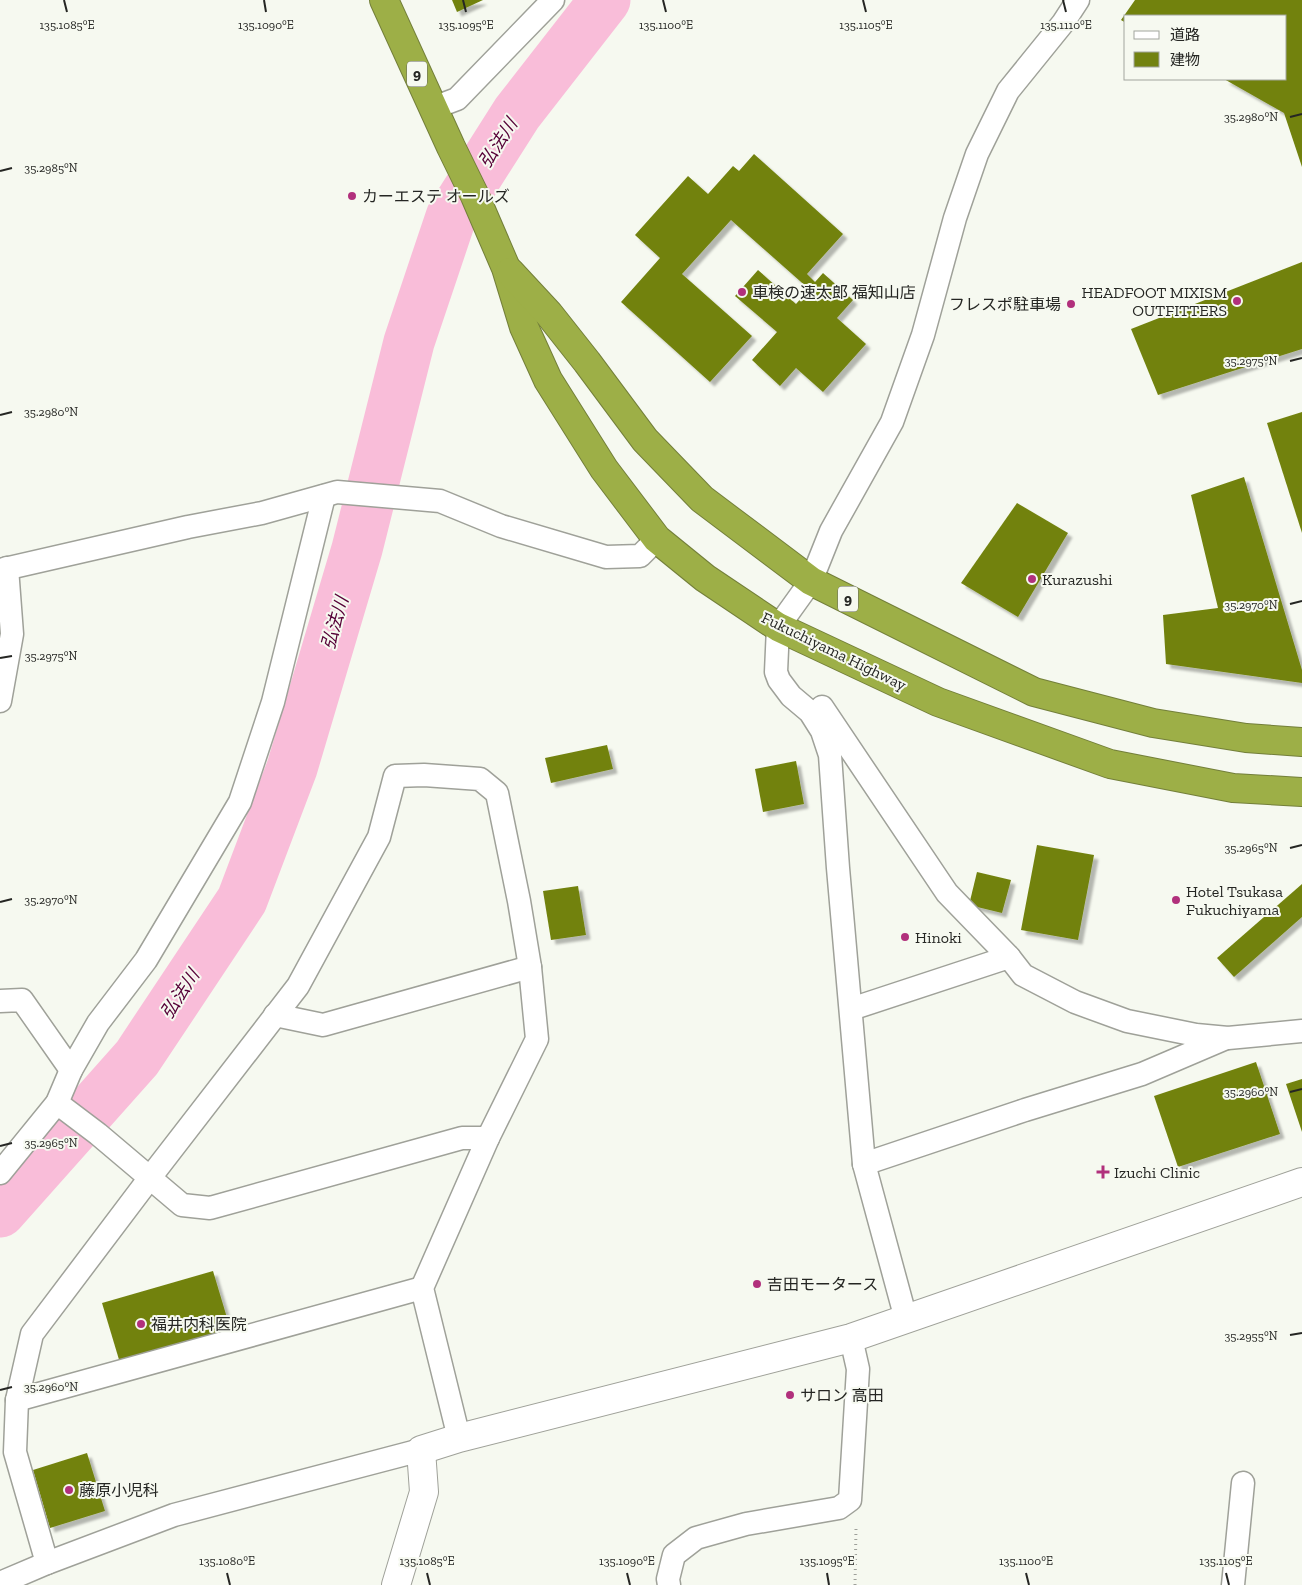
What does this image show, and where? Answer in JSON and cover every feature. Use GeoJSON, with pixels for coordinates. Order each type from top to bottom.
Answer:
{"type":"FeatureCollection","features":[{"type":"Feature","properties":{"kind":"highway","name":"Fukuchiyama Highway"},"geometry":{"type":"LineString","coordinates":[[384,0],[475,196],[506,268],[524,327],[548,380],[604,469],[657,539],[705,578],[778,627],[938,702],[1110,764],[1233,788],[1302,792]]}},
{"type":"Feature","properties":{"kind":"highway","name":"Fukuchiyama Highway"},"geometry":{"type":"LineString","coordinates":[[506,268],[549,314],[645,440],[702,499],[810,581],[1034,692],[1153,723],[1246,738],[1302,742]]}},
{"type":"Feature","properties":{"kind":"street"},"geometry":{"type":"LineString","coordinates":[[433,108],[457,99],[554,0]]}},
{"type":"Feature","properties":{"kind":"street"},"geometry":{"type":"LineString","coordinates":[[906,1319],[864,1164],[830,755],[822,731],[810,712],[791,696],[779,680],[776,672],[778,627],[810,581],[831,531],[892,422],[923,335],[955,218],[977,154],[1008,91],[1063,23],[1078,0]]}},
{"type":"Feature","properties":{"kind":"street"},"geometry":{"type":"LineString","coordinates":[[0,701],[12,634],[4,569],[188,527],[262,513],[337,492],[440,501],[501,526],[606,557],[640,556],[657,539]]}},
{"type":"Feature","properties":{"kind":"street"},"geometry":{"type":"LineString","coordinates":[[0,1173],[57,1103],[71,1070],[98,1023],[146,960],[240,802],[273,702],[324,496]]}},
{"type":"Feature","properties":{"kind":"street"},"geometry":{"type":"LineString","coordinates":[[778,627],[790,677],[817,700],[946,893],[1009,957],[1024,975],[1075,1002],[1127,1021],[1196,1035],[1228,1038],[1302,1031]]}},
{"type":"Feature","properties":{"kind":"street"},"geometry":{"type":"LineString","coordinates":[[47,1563],[15,1452],[17,1400],[32,1334],[298,986],[379,837],[395,776],[480,779],[497,793],[519,901],[530,968],[537,1039],[488,1138],[422,1288],[459,1438]]}},
{"type":"Feature","properties":{"kind":"street"},"geometry":{"type":"LineString","coordinates":[[851,1009],[1009,957]]}},
{"type":"Feature","properties":{"kind":"street"},"geometry":{"type":"LineString","coordinates":[[275,1015],[323,1025],[530,968]]}},
{"type":"Feature","properties":{"kind":"street"},"geometry":{"type":"LineString","coordinates":[[0,1001],[22,1000],[71,1070]]}},
{"type":"Feature","properties":{"kind":"street"},"geometry":{"type":"LineString","coordinates":[[864,1164],[1142,1074],[1228,1038]]}},
{"type":"Feature","properties":{"kind":"street"},"geometry":{"type":"LineString","coordinates":[[57,1103],[98,1134],[182,1205],[210,1208],[462,1138],[488,1138]]}},
{"type":"Feature","properties":{"kind":"street"},"geometry":{"type":"LineString","coordinates":[[0,1583],[47,1563],[174,1515],[421,1450],[459,1438],[852,1338],[1302,1182]]}},
{"type":"Feature","properties":{"kind":"street"},"geometry":{"type":"LineString","coordinates":[[17,1400],[422,1288]]}},
{"type":"Feature","properties":{"kind":"street"},"geometry":{"type":"LineString","coordinates":[[669,1585],[668,1579],[674,1555],[696,1538],[746,1524],[840,1508],[850,1500],[858,1369],[852,1338]]}},
{"type":"Feature","properties":{"kind":"street"},"geometry":{"type":"LineString","coordinates":[[396,1585],[424,1492],[421,1450]]}},
{"type":"Feature","properties":{"kind":"street"},"geometry":{"type":"LineString","coordinates":[[1233,1585],[1243,1483]]}},
{"type":"Feature","properties":{"kind":"path"},"geometry":{"type":"LineString","coordinates":[[850,1500],[856,1522],[855,1585]]}},
{"type":"Feature","properties":{"kind":"building"},"geometry":{"type":"Polygon","coordinates":[[[452,0],[483,0],[457,12],[452,0]]]}},
{"type":"Feature","properties":{"kind":"building"},"geometry":{"type":"Polygon","coordinates":[[[1135,0],[1302,0],[1302,167],[1284,113],[1226,80],[1287,80],[1287,15],[1124,15],[1135,0]]]}},
{"type":"Feature","properties":{"kind":"building"},"geometry":{"type":"Polygon","coordinates":[[[754,154],[843,234],[807,274],[815,282],[823,273],[853,300],[837,318],[866,344],[823,392],[796,368],[780,386],[752,360],[777,332],[735,296],[758,270],[796,304],[809,289],[731,220],[682,274],[752,336],[710,382],[621,302],[660,258],[635,235],[688,176],[708,194],[733,166],[739,171],[754,154]]]}},
{"type":"Feature","properties":{"kind":"building"},"geometry":{"type":"Polygon","coordinates":[[[1302,262],[1302,349],[1158,395],[1131,329],[1302,262]]]}},
{"type":"Feature","properties":{"kind":"building"},"geometry":{"type":"Polygon","coordinates":[[[1302,412],[1302,533],[1267,423],[1302,412]]]}},
{"type":"Feature","properties":{"kind":"building"},"geometry":{"type":"Polygon","coordinates":[[[1244,477],[1302,670],[1302,683],[1166,664],[1163,615],[1218,608],[1191,495],[1244,477]]]}},
{"type":"Feature","properties":{"kind":"building"},"geometry":{"type":"Polygon","coordinates":[[[1017,503],[1068,533],[1018,617],[961,583],[1017,503]]]}},
{"type":"Feature","properties":{"kind":"building"},"geometry":{"type":"Polygon","coordinates":[[[607,745],[613,769],[551,783],[545,758],[607,745]]]}},
{"type":"Feature","properties":{"kind":"building"},"geometry":{"type":"Polygon","coordinates":[[[796,761],[804,804],[763,812],[755,769],[796,761]]]}},
{"type":"Feature","properties":{"kind":"building"},"geometry":{"type":"Polygon","coordinates":[[[1037,845],[1094,855],[1078,940],[1021,930],[1037,845]]]}},
{"type":"Feature","properties":{"kind":"building"},"geometry":{"type":"Polygon","coordinates":[[[977,872],[1011,880],[1002,913],[969,905],[977,872]]]}},
{"type":"Feature","properties":{"kind":"building"},"geometry":{"type":"Polygon","coordinates":[[[1302,884],[1302,917],[1234,977],[1217,958],[1302,884]]]}},
{"type":"Feature","properties":{"kind":"building"},"geometry":{"type":"Polygon","coordinates":[[[578,886],[586,935],[551,940],[543,891],[578,886]]]}},
{"type":"Feature","properties":{"kind":"building"},"geometry":{"type":"Polygon","coordinates":[[[1256,1062],[1280,1134],[1178,1167],[1154,1096],[1256,1062]]]}},
{"type":"Feature","properties":{"kind":"building"},"geometry":{"type":"Polygon","coordinates":[[[1302,1079],[1302,1132],[1286,1084],[1302,1079]]]}},
{"type":"Feature","properties":{"kind":"building"},"geometry":{"type":"Polygon","coordinates":[[[213,1271],[231,1331],[120,1363],[102,1303],[213,1271]]]}},
{"type":"Feature","properties":{"kind":"building","name":"藤原小児科"},"geometry":{"type":"Polygon","coordinates":[[[87,1453],[105,1511],[50,1528],[33,1470],[87,1453]]]}},
{"type":"Feature","properties":{"kind":"waterway","name":"弘法川"},"geometry":{"type":"LineString","coordinates":[[0,1212],[137,1058],[242,900],[292,768],[357,549],[409,342],[451,217],[517,113],[605,0]]}},
{"type":"Feature","properties":{"kind":"place","name":"カーエステ オールズ"},"geometry":{"type":"Point","coordinates":[352,196]}},
{"type":"Feature","properties":{"kind":"place","name":"車検の速太郎 福知山店"},"geometry":{"type":"Point","coordinates":[742,292]}},
{"type":"Feature","properties":{"kind":"place","name":"HEADFOOT MIXISM OUTFITTERS"},"geometry":{"type":"Point","coordinates":[1237,301]}},
{"type":"Feature","properties":{"kind":"place","name":"フレスポ駐車場"},"geometry":{"type":"Point","coordinates":[1071,304]}},
{"type":"Feature","properties":{"kind":"place","name":"Kurazushi"},"geometry":{"type":"Point","coordinates":[1032,579]}},
{"type":"Feature","properties":{"kind":"place","name":"Hotel Tsukasa Fukuchiyama"},"geometry":{"type":"Point","coordinates":[1176,900]}},
{"type":"Feature","properties":{"kind":"place","name":"Hinoki"},"geometry":{"type":"Point","coordinates":[905,937]}},
{"type":"Feature","properties":{"kind":"place","name":"Izuchi Clinic"},"geometry":{"type":"Point","coordinates":[1103,1172]}},
{"type":"Feature","properties":{"kind":"place","name":"吉田モータース"},"geometry":{"type":"Point","coordinates":[757,1284]}},
{"type":"Feature","properties":{"kind":"place","name":"福井内科医院"},"geometry":{"type":"Point","coordinates":[141,1324]}},
{"type":"Feature","properties":{"kind":"place","name":"サロン 高田"},"geometry":{"type":"Point","coordinates":[790,1395]}},
{"type":"Feature","properties":{"kind":"place","name":"藤原小児科"},"geometry":{"type":"Point","coordinates":[69,1490]}}]}
